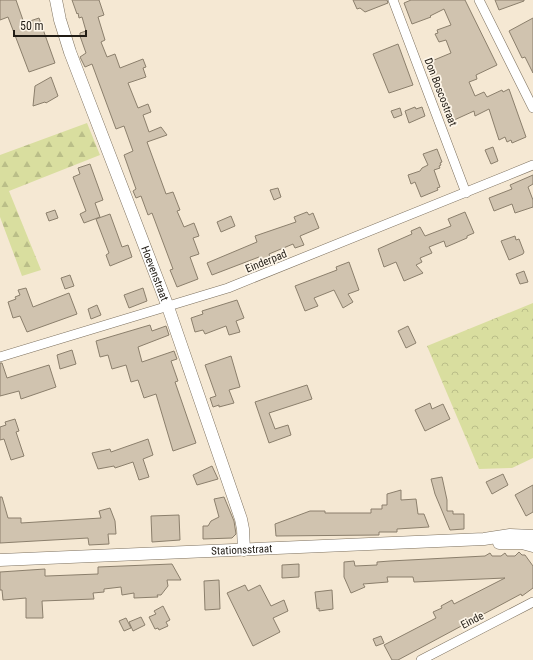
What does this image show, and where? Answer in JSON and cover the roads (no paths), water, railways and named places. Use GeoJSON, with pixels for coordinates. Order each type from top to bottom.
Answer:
{"type":"FeatureCollection","features":[{"type":"Feature","properties":{"kind":"main road","name":"Hoevenstraat"},"geometry":{"type":"LineString","coordinates":[[56,0],[60,20],[70,52],[168,307],[241,519],[244,550]]}},
{"type":"Feature","properties":{"kind":"main road","name":"Stationsstraat"},"geometry":{"type":"LineString","coordinates":[[0,560],[484,539],[506,535],[533,536]]}},
{"type":"Feature","properties":{"kind":"main road","name":"Stationsstraat"},"geometry":{"type":"LineString","coordinates":[[484,539],[495,542],[522,543],[533,546]]}},
{"type":"Feature","properties":{"kind":"street","name":"Don Boscostraat"},"geometry":{"type":"LineString","coordinates":[[393,0],[466,193]]}},
{"type":"Feature","properties":{"kind":"street"},"geometry":{"type":"LineString","coordinates":[[479,0],[533,108]]}},
{"type":"Feature","properties":{"kind":"street","name":"Einderpad"},"geometry":{"type":"LineString","coordinates":[[0,357],[168,307],[256,278],[533,165]]}},
{"type":"Feature","properties":{"kind":"street","name":"Einde"},"geometry":{"type":"LineString","coordinates":[[421,660],[533,602]]}}]}
